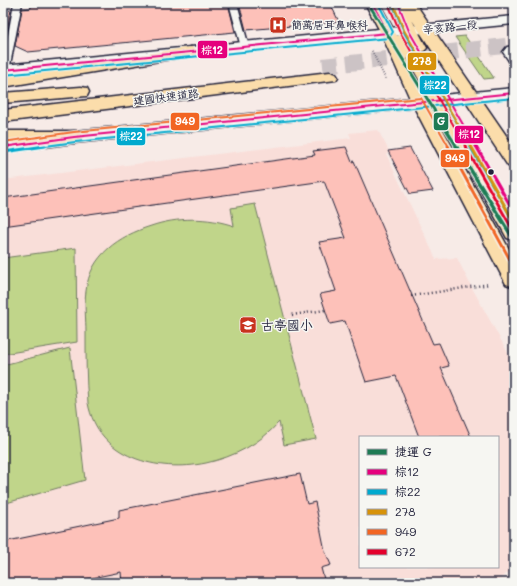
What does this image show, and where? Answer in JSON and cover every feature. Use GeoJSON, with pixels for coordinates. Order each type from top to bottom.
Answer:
{"type":"FeatureCollection","features":[{"type":"Feature","properties":{"kind":"main road"},"geometry":{"type":"LineString","coordinates":[[372,3],[399,32],[444,100],[514,212]]}},
{"type":"Feature","properties":{"kind":"main road"},"geometry":{"type":"LineString","coordinates":[[388,3],[399,32],[420,103],[514,278]]}},
{"type":"Feature","properties":{"kind":"main road"},"geometry":{"type":"LineString","coordinates":[[398,3],[399,32]]}},
{"type":"Feature","properties":{"kind":"main road"},"geometry":{"type":"LineString","coordinates":[[408,3],[514,161]]}},
{"type":"Feature","properties":{"kind":"main road","name":"辛亥路一段"},"geometry":{"type":"LineString","coordinates":[[4,74],[191,52],[514,20]]}},
{"type":"Feature","properties":{"kind":"main road","name":"建國快速道路"},"geometry":{"type":"LineString","coordinates":[[3,99],[210,79],[326,72],[3,115]]}},
{"type":"Feature","properties":{"kind":"main road"},"geometry":{"type":"LineString","coordinates":[[3,147],[74,137],[514,93]]}},
{"type":"Feature","properties":{"kind":"main road"},"geometry":{"type":"LineString","coordinates":[[444,100],[514,232]]}},
{"type":"Feature","properties":{"kind":"main road"},"geometry":{"type":"LineString","coordinates":[[3,137],[74,137]]}},
{"type":"Feature","properties":{"kind":"lane"},"geometry":{"type":"LineString","coordinates":[[4,74],[9,55],[18,3]]}},
{"type":"Feature","properties":{"kind":"lane"},"geometry":{"type":"LineString","coordinates":[[233,3],[245,47]]}},
{"type":"Feature","properties":{"kind":"lane"},"geometry":{"type":"LineString","coordinates":[[514,48],[507,52],[514,62]]}},
{"type":"Feature","properties":{"kind":"path"},"geometry":{"type":"LineString","coordinates":[[364,36],[399,105]]}},
{"type":"Feature","properties":{"kind":"path"},"geometry":{"type":"LineString","coordinates":[[411,296],[490,284]]}},
{"type":"Feature","properties":{"kind":"path"},"geometry":{"type":"LineString","coordinates":[[292,316],[325,310]]}},
{"type":"Feature","properties":{"kind":"shaded area","name":"古亭國小"},"geometry":{"type":"Polygon","coordinates":[[[378,130],[389,151],[389,153],[386,154],[436,259],[457,258],[514,364],[514,568],[494,583],[3,583],[3,180],[351,138],[349,133],[378,130]]]}},
{"type":"Feature","properties":{"kind":"green space"},"geometry":{"type":"Polygon","coordinates":[[[465,36],[494,78],[484,79],[455,37],[465,36]]]}},
{"type":"Feature","properties":{"kind":"green space"},"geometry":{"type":"Polygon","coordinates":[[[255,204],[316,439],[284,445],[279,422],[272,430],[255,443],[237,453],[206,463],[188,466],[169,466],[150,463],[117,449],[104,437],[94,422],[88,403],[86,377],[85,301],[89,278],[93,267],[100,257],[117,241],[139,230],[161,223],[192,219],[214,221],[234,226],[231,208],[255,204]]]}},
{"type":"Feature","properties":{"kind":"green space"},"geometry":{"type":"Polygon","coordinates":[[[76,248],[77,342],[3,354],[3,258],[76,248]]]}},
{"type":"Feature","properties":{"kind":"green space"},"geometry":{"type":"Polygon","coordinates":[[[70,348],[85,480],[3,504],[3,365],[70,348]]]}},
{"type":"Feature","properties":{"kind":"building"},"geometry":{"type":"Polygon","coordinates":[[[31,3],[228,3],[235,32],[28,52],[15,46],[22,9],[31,8],[31,3]]]}},
{"type":"Feature","properties":{"kind":"building"},"geometry":{"type":"Polygon","coordinates":[[[239,3],[330,3],[339,22],[246,30],[239,3]]]}},
{"type":"Feature","properties":{"kind":"building"},"geometry":{"type":"Polygon","coordinates":[[[11,10],[5,41],[3,40],[3,11],[11,10]]]}},
{"type":"Feature","properties":{"kind":"building"},"geometry":{"type":"Polygon","coordinates":[[[346,147],[352,162],[354,161],[433,344],[439,343],[449,366],[441,368],[471,436],[419,436],[396,376],[366,382],[345,321],[330,324],[320,294],[336,291],[319,242],[346,238],[324,181],[3,226],[3,198],[315,155],[313,151],[346,147]]]}},
{"type":"Feature","properties":{"kind":"building"},"geometry":{"type":"Polygon","coordinates":[[[410,148],[433,191],[410,194],[388,151],[410,148]]]}},
{"type":"Feature","properties":{"kind":"building"},"geometry":{"type":"Polygon","coordinates":[[[300,474],[307,504],[315,502],[325,551],[331,565],[321,568],[325,583],[122,583],[121,572],[68,583],[3,583],[3,542],[119,518],[119,510],[300,474]]]}},
{"type":"Feature","properties":{"kind":"tunnel"},"geometry":{"type":"LineString","coordinates":[[323,66],[514,45]]}},
{"type":"Feature","properties":{"kind":"metro line","name":"G"},"geometry":{"type":"LineString","coordinates":[[368,3],[514,240]]}},
{"type":"Feature","properties":{"kind":"transit line","name":"棕12"},"geometry":{"type":"LineString","coordinates":[[3,70],[388,33],[372,3]]}},
{"type":"Feature","properties":{"kind":"transit line","name":"棕22"},"geometry":{"type":"LineString","coordinates":[[3,75],[389,38],[393,32],[378,3]]}},
{"type":"Feature","properties":{"kind":"transit line","name":"672"},"geometry":{"type":"LineString","coordinates":[[388,3],[400,32],[514,232]]}},
{"type":"Feature","properties":{"kind":"transit line","name":"278"},"geometry":{"type":"LineString","coordinates":[[393,3],[404,30],[514,222]]}},
{"type":"Feature","properties":{"kind":"transit line","name":"棕12"},"geometry":{"type":"LineString","coordinates":[[398,3],[409,31],[514,212]]}},
{"type":"Feature","properties":{"kind":"transit line","name":"棕22"},"geometry":{"type":"LineString","coordinates":[[393,5],[405,34],[510,215]]}},
{"type":"Feature","properties":{"kind":"transit line","name":"棕12"},"geometry":{"type":"LineString","coordinates":[[3,147],[74,137],[514,93]]}},
{"type":"Feature","properties":{"kind":"transit line","name":"949"},"geometry":{"type":"LineString","coordinates":[[3,142],[74,132],[421,98],[514,267]]}},
{"type":"Feature","properties":{"kind":"transit line","name":"棕22"},"geometry":{"type":"LineString","coordinates":[[4,152],[75,142],[514,98]]}},
{"type":"Feature","properties":{"kind":"place","name":"簡萬居耳鼻喉科"},"geometry":{"type":"Point","coordinates":[278,25]}},
{"type":"Feature","properties":{"kind":"place","name":"古亭國小"},"geometry":{"type":"Point","coordinates":[248,325]}}]}
